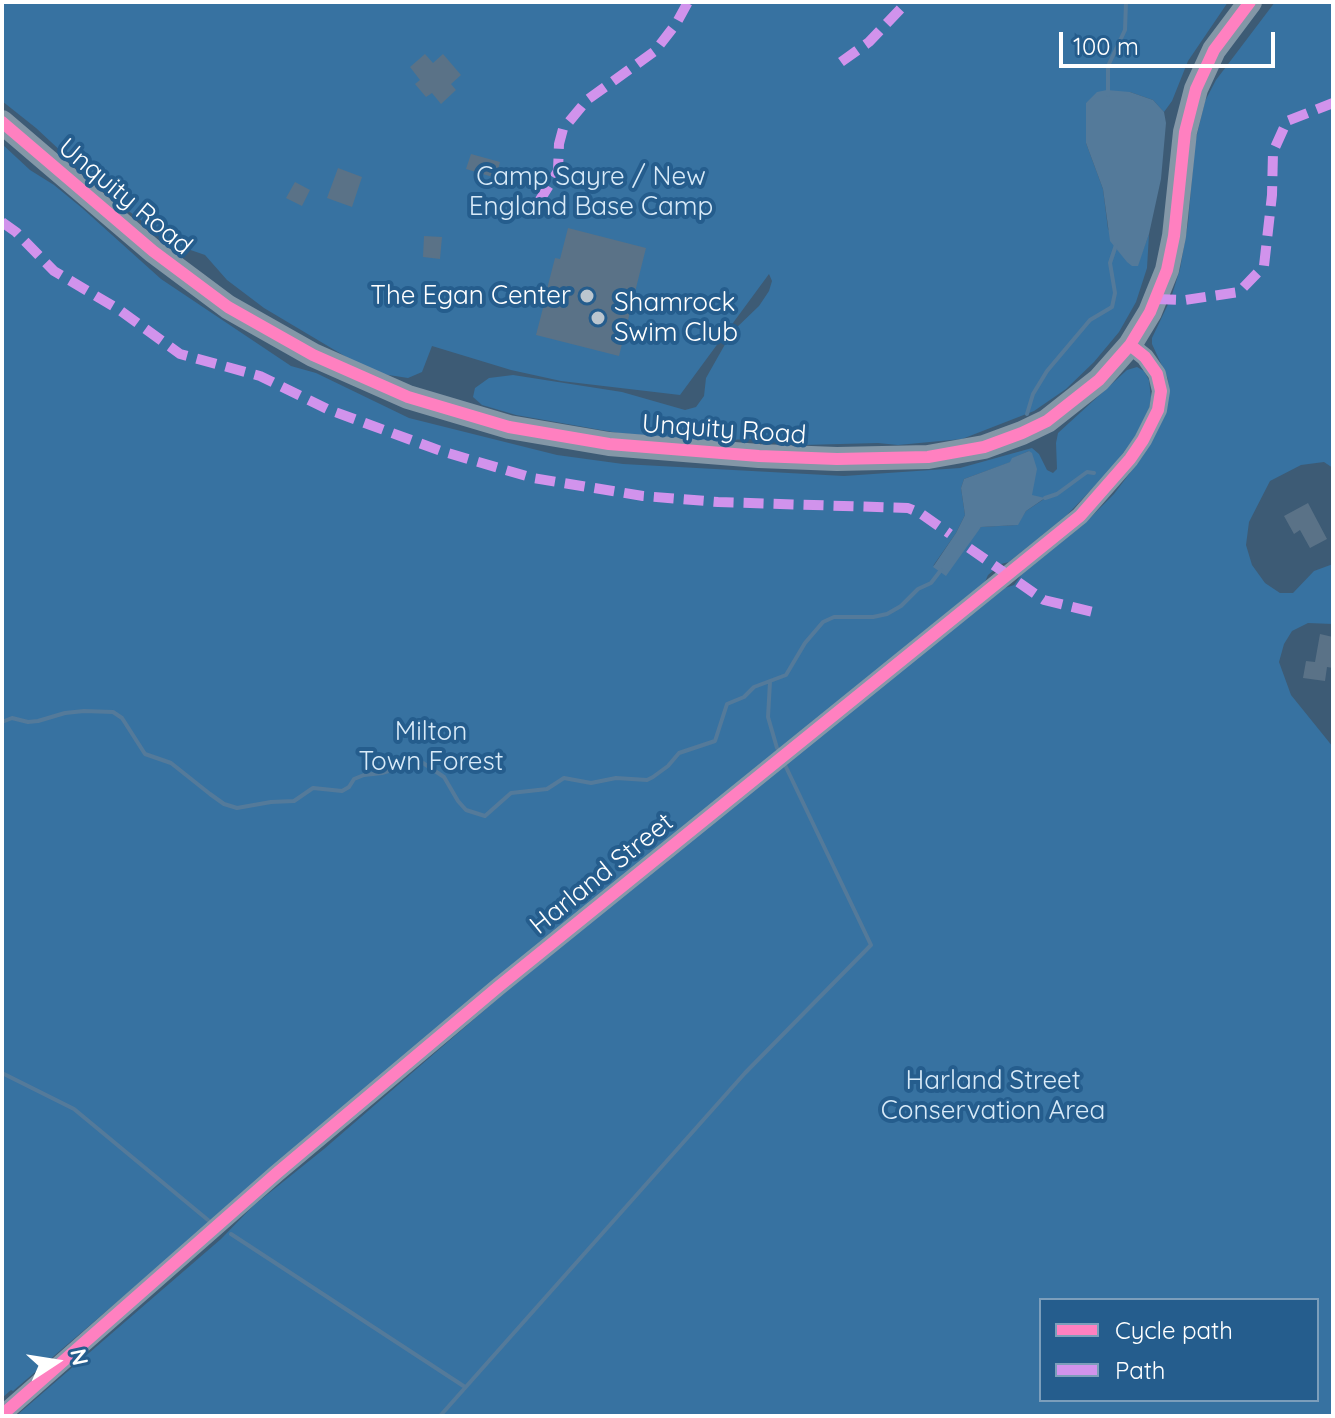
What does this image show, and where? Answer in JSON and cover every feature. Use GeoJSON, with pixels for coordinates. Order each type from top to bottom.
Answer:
{"type":"FeatureCollection","features":[{"type":"Feature","properties":{"kind":"main road","name":"Unquity Road"},"geometry":{"type":"LineString","coordinates":[[2,122],[166,262],[228,307],[337,367],[400,394],[463,415],[544,434],[656,450],[876,458],[956,453],[1010,438],[1057,414],[1099,380],[1130,345],[1150,312],[1167,270],[1174,236],[1185,132],[1196,89],[1214,50],[1250,2]]}},
{"type":"Feature","properties":{"kind":"street","name":"Harland Street"},"geometry":{"type":"LineString","coordinates":[[2,1415],[277,1173],[498,987],[1089,507],[1137,450],[1158,410],[1161,391],[1155,369],[1130,345]]}},
{"type":"Feature","properties":{"kind":"green space","name":"Camp Sayre / New England Base Camp"},"geometry":{"type":"Polygon","coordinates":[[[2,2],[1228,2],[1188,61],[1172,101],[1164,112],[1153,100],[1130,92],[1086,103],[1086,143],[1103,189],[1108,229],[1137,266],[1149,234],[1147,268],[1136,302],[1119,332],[1094,362],[1066,389],[1034,411],[962,439],[898,445],[803,445],[776,438],[702,441],[618,433],[516,415],[482,405],[473,397],[475,388],[489,378],[513,375],[622,392],[685,410],[696,407],[704,396],[706,378],[732,332],[759,306],[769,291],[772,281],[769,274],[680,395],[561,381],[511,370],[432,346],[422,372],[408,378],[382,374],[353,361],[264,308],[227,280],[205,255],[179,246],[150,227],[110,197],[36,128],[2,101],[2,2]]]}},
{"type":"Feature","properties":{"kind":"green space","name":"Harland Street Conservation Area"},"geometry":{"type":"Polygon","coordinates":[[[1275,2],[1333,2],[1333,468],[1324,462],[1301,465],[1270,481],[1249,522],[1246,545],[1252,565],[1265,583],[1280,593],[1293,593],[1314,571],[1333,564],[1333,624],[1308,623],[1292,631],[1279,662],[1291,695],[1333,747],[1333,1416],[16,1416],[221,1239],[253,1206],[324,1149],[502,995],[857,706],[1005,588],[1014,585],[1022,574],[1083,525],[1114,494],[1142,457],[1164,417],[1169,394],[1168,379],[1152,338],[1171,298],[1180,269],[1188,223],[1195,143],[1205,101],[1216,80],[1275,2]]]}},
{"type":"Feature","properties":{"kind":"green space","name":"Milton Town Forest"},"geometry":{"type":"Polygon","coordinates":[[[2,144],[30,170],[82,208],[161,279],[291,366],[316,373],[409,418],[557,455],[623,464],[844,476],[960,468],[1032,448],[1039,454],[1047,470],[1053,473],[1057,469],[1058,433],[1127,370],[1137,367],[1144,371],[1149,380],[1151,398],[1148,413],[1112,468],[1066,516],[1009,562],[1001,564],[988,575],[985,582],[484,988],[2,1398],[2,144]],[[1029,451],[1011,462],[964,479],[961,488],[965,515],[933,566],[967,542],[981,527],[1017,525],[1026,511],[1044,499],[1032,496],[1029,451]]]}},
{"type":"Feature","properties":{"kind":"shaded area"},"geometry":{"type":"Polygon","coordinates":[[[1097,92],[1130,92],[1153,100],[1164,112],[1166,123],[1161,179],[1149,234],[1138,266],[1127,262],[1110,241],[1103,189],[1086,143],[1086,103],[1097,92]]]}},
{"type":"Feature","properties":{"kind":"shaded area"},"geometry":{"type":"Polygon","coordinates":[[[1029,451],[1037,469],[1032,495],[1045,498],[1026,511],[1018,525],[981,527],[946,576],[933,567],[965,515],[961,488],[964,479],[1010,462],[1012,458],[1029,451]]]}},
{"type":"Feature","properties":{"kind":"building"},"geometry":{"type":"Polygon","coordinates":[[[425,54],[433,63],[443,54],[461,75],[451,84],[456,90],[441,104],[432,93],[426,97],[415,84],[420,80],[410,67],[425,54]]]}},
{"type":"Feature","properties":{"kind":"building"},"geometry":{"type":"Polygon","coordinates":[[[471,154],[500,162],[496,178],[466,169],[471,154]]]}},
{"type":"Feature","properties":{"kind":"building"},"geometry":{"type":"Polygon","coordinates":[[[338,168],[362,177],[352,207],[327,198],[338,168]]]}},
{"type":"Feature","properties":{"kind":"building"},"geometry":{"type":"Polygon","coordinates":[[[295,182],[310,190],[302,206],[286,198],[295,182]]]}},
{"type":"Feature","properties":{"kind":"building","name":"The Egan Center"},"geometry":{"type":"Polygon","coordinates":[[[568,228],[646,248],[619,356],[536,335],[544,304],[539,303],[542,288],[547,289],[555,258],[560,259],[568,228]]]}},
{"type":"Feature","properties":{"kind":"building"},"geometry":{"type":"Polygon","coordinates":[[[424,236],[442,237],[440,259],[423,257],[424,236]]]}},
{"type":"Feature","properties":{"kind":"building"},"geometry":{"type":"Polygon","coordinates":[[[1308,503],[1327,539],[1310,548],[1300,530],[1294,534],[1284,516],[1308,503]]]}},
{"type":"Feature","properties":{"kind":"building"},"geometry":{"type":"Polygon","coordinates":[[[1320,634],[1333,637],[1333,668],[1327,667],[1325,681],[1303,678],[1306,661],[1315,662],[1320,634]]]}},
{"type":"Feature","properties":{"kind":"waterway"},"geometry":{"type":"LineString","coordinates":[[1108,95],[1108,66],[1125,30],[1126,2]]}},
{"type":"Feature","properties":{"kind":"waterway"},"geometry":{"type":"LineString","coordinates":[[1027,414],[1033,394],[1047,371],[1090,320],[1112,307],[1115,293],[1110,263],[1116,245]]}},
{"type":"Feature","properties":{"kind":"waterway"},"geometry":{"type":"LineString","coordinates":[[1045,498],[1057,494],[1087,472],[1094,473]]}},
{"type":"Feature","properties":{"kind":"waterway"},"geometry":{"type":"LineString","coordinates":[[2,722],[12,718],[38,721],[84,711],[113,712],[122,718],[145,754],[171,763],[224,804],[237,808],[294,801],[313,788],[342,791],[354,779],[364,775],[423,763],[444,777],[466,810],[485,816],[511,793],[547,789],[564,778],[591,783],[616,778],[647,780],[653,777],[679,753],[715,741],[727,704],[744,697],[754,687],[786,675],[805,643],[823,622],[834,617],[887,614],[901,606],[918,589],[931,583],[941,570]]}},
{"type":"Feature","properties":{"kind":"waterway"},"geometry":{"type":"LineString","coordinates":[[770,682],[768,717],[777,748]]}},
{"type":"Feature","properties":{"kind":"waterway"},"geometry":{"type":"LineString","coordinates":[[440,1416],[745,1073],[871,945],[785,765]]}},
{"type":"Feature","properties":{"kind":"waterway"},"geometry":{"type":"LineString","coordinates":[[2,1073],[74,1109],[208,1220]]}},
{"type":"Feature","properties":{"kind":"waterway"},"geometry":{"type":"LineString","coordinates":[[231,1234],[465,1387]]}},
{"type":"Feature","properties":{"kind":"marked path"},"geometry":{"type":"LineString","coordinates":[[538,203],[558,171],[563,129],[587,100],[655,51],[688,2]]}},
{"type":"Feature","properties":{"kind":"marked path"},"geometry":{"type":"LineString","coordinates":[[841,62],[869,42],[907,2]]}},
{"type":"Feature","properties":{"kind":"marked path"},"geometry":{"type":"LineString","coordinates":[[1156,299],[1185,300],[1239,292],[1264,266],[1273,152],[1287,121],[1333,103]]}},
{"type":"Feature","properties":{"kind":"marked path"},"geometry":{"type":"LineString","coordinates":[[2,222],[54,271],[118,309],[180,354],[260,376],[327,409],[441,451],[533,478],[643,496],[718,502],[908,508],[950,534]]}},
{"type":"Feature","properties":{"kind":"marked path"},"geometry":{"type":"LineString","coordinates":[[969,548],[1044,600],[1093,612]]}},
{"type":"Feature","properties":{"kind":"cycle path"},"geometry":{"type":"LineString","coordinates":[[2,122],[153,251],[228,307],[313,355],[408,397],[509,427],[609,444],[759,456],[837,459],[928,457],[984,447],[1047,421],[1099,380],[1130,345],[1150,312],[1167,270],[1174,236],[1185,132],[1196,89],[1214,50],[1250,2]]}},
{"type":"Feature","properties":{"kind":"cycle path"},"geometry":{"type":"LineString","coordinates":[[2,1415],[277,1173],[498,987],[1080,516],[1130,459],[1158,410],[1161,391],[1157,374],[1145,357],[1130,345]]}},
{"type":"Feature","properties":{"kind":"place","name":"The Egan Center"},"geometry":{"type":"Point","coordinates":[587,296]}},
{"type":"Feature","properties":{"kind":"place","name":"Shamrock Swim Club"},"geometry":{"type":"Point","coordinates":[598,318]}}]}
